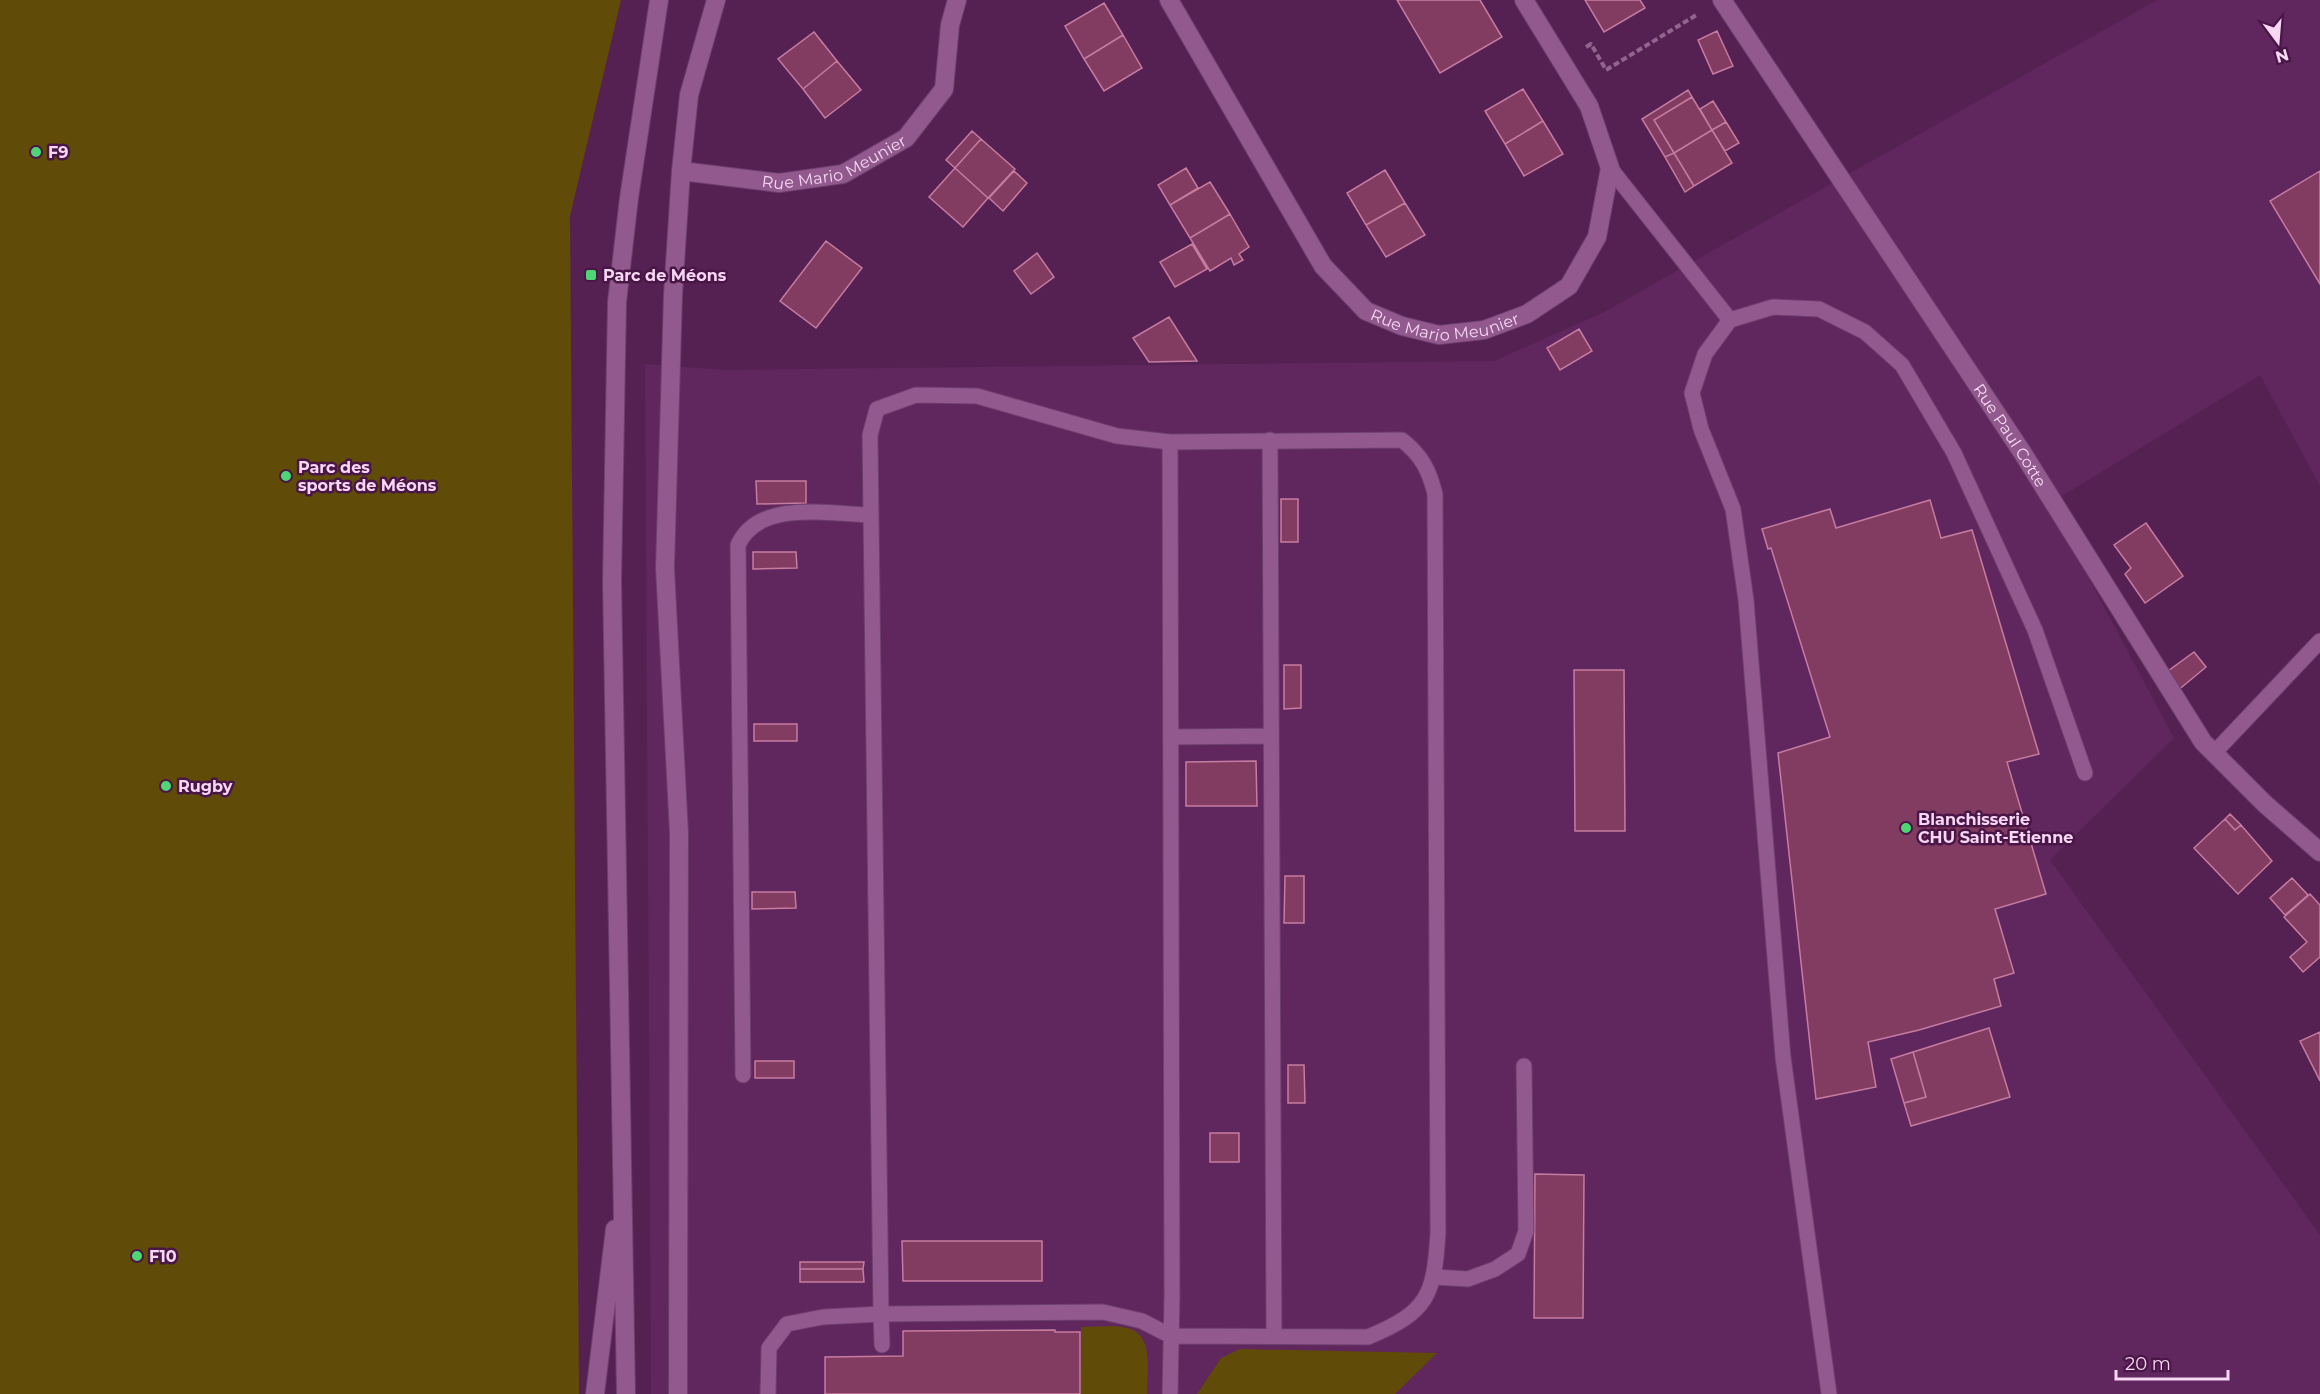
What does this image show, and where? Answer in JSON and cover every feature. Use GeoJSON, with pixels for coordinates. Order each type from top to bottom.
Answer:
{"type":"FeatureCollection","features":[{"type":"Feature","properties":{"kind":"main road"},"geometry":{"type":"LineString","coordinates":[[626,1394],[612,581],[617,302],[629,198],[659,0]]}},
{"type":"Feature","properties":{"kind":"main road"},"geometry":{"type":"LineString","coordinates":[[678,1394],[679,833],[665,568],[673,296],[681,171],[689,95],[716,0]]}},
{"type":"Feature","properties":{"kind":"main road","name":"Rue Mario Meunier"},"geometry":{"type":"LineString","coordinates":[[681,171],[779,183],[843,174],[906,138],[944,90],[950,25],[957,0]]}},
{"type":"Feature","properties":{"kind":"main road","name":"Rue Mario Meunier"},"geometry":{"type":"LineString","coordinates":[[1168,0],[1323,266],[1366,311],[1402,326],[1439,335],[1484,330],[1527,314],[1569,286],[1598,237],[1610,168],[1589,106],[1524,0]]}},
{"type":"Feature","properties":{"kind":"main road","name":"Rue Paul Cotte"},"geometry":{"type":"LineString","coordinates":[[1722,0],[2022,452],[2196,732],[2265,804],[2320,852]]}},
{"type":"Feature","properties":{"kind":"main road"},"geometry":{"type":"LineString","coordinates":[[595,1394],[623,1156]]}},
{"type":"Feature","properties":{"kind":"lane"},"geometry":{"type":"LineString","coordinates":[[1610,168],[1730,320]]}},
{"type":"Feature","properties":{"kind":"lane"},"geometry":{"type":"LineString","coordinates":[[1829,1394],[1783,1058],[1746,600],[1733,509],[1701,429],[1692,393],[1705,354],[1730,320],[1773,307],[1819,309],[1865,332],[1902,365],[1954,453],[2031,619],[2085,773]]}},
{"type":"Feature","properties":{"kind":"lane"},"geometry":{"type":"LineString","coordinates":[[768,1394],[769,1348],[788,1324],[824,1317],[881,1314],[1103,1312],[1142,1321],[1171,1336],[1368,1337],[1396,1326],[1418,1310],[1435,1277],[1438,1233],[1435,494],[1429,472],[1419,454],[1402,440],[1170,442],[1117,435],[977,396],[916,395],[877,409],[870,435],[881,1314],[882,1345]]}},
{"type":"Feature","properties":{"kind":"lane"},"geometry":{"type":"LineString","coordinates":[[1270,440],[1274,1336]]}},
{"type":"Feature","properties":{"kind":"lane"},"geometry":{"type":"LineString","coordinates":[[1170,442],[1170,1394]]}},
{"type":"Feature","properties":{"kind":"lane"},"geometry":{"type":"LineString","coordinates":[[743,1075],[738,545],[744,531],[761,519],[780,513],[871,515]]}},
{"type":"Feature","properties":{"kind":"lane"},"geometry":{"type":"LineString","coordinates":[[2214,753],[2320,641]]}},
{"type":"Feature","properties":{"kind":"lane"},"geometry":{"type":"LineString","coordinates":[[1171,737],[1271,736]]}},
{"type":"Feature","properties":{"kind":"lane"},"geometry":{"type":"LineString","coordinates":[[1435,1277],[1468,1279],[1495,1269],[1518,1254],[1526,1231],[1524,1066]]}},
{"type":"Feature","properties":{"kind":"path"},"geometry":{"type":"LineString","coordinates":[[1561,60],[1591,44],[1606,69],[1702,12]]}},
{"type":"Feature","properties":{"kind":"shaded area","name":"Parc des sports de Méons"},"geometry":{"type":"Polygon","coordinates":[[[0,0],[621,0],[570,216],[579,1394],[0,1394],[0,0]]]}},
{"type":"Feature","properties":{"kind":"shaded area"},"geometry":{"type":"Polygon","coordinates":[[[2157,0],[2320,0],[2320,486],[2260,375],[2049,504],[2174,738],[2050,860],[2320,1235],[2320,1394],[651,1394],[645,364],[725,370],[1494,361],[1604,312],[2157,0]]]}},
{"type":"Feature","properties":{"kind":"shaded area"},"geometry":{"type":"Polygon","coordinates":[[[1081,1327],[1128,1328],[1141,1336],[1148,1360],[1147,1394],[1080,1394],[1081,1327]]]}},
{"type":"Feature","properties":{"kind":"shaded area"},"geometry":{"type":"Polygon","coordinates":[[[1240,1349],[1437,1353],[1395,1394],[1197,1394],[1221,1358],[1240,1349]]]}},
{"type":"Feature","properties":{"kind":"building"},"geometry":{"type":"Polygon","coordinates":[[[1397,0],[1480,0],[1502,37],[1440,73],[1397,0]]]}},
{"type":"Feature","properties":{"kind":"building"},"geometry":{"type":"Polygon","coordinates":[[[1585,0],[1640,0],[1645,8],[1604,32],[1585,0]]]}},
{"type":"Feature","properties":{"kind":"building"},"geometry":{"type":"Polygon","coordinates":[[[1104,3],[1123,35],[1084,59],[1065,26],[1104,3]]]}},
{"type":"Feature","properties":{"kind":"building"},"geometry":{"type":"Polygon","coordinates":[[[1717,31],[1733,66],[1713,74],[1698,40],[1717,31]]]}},
{"type":"Feature","properties":{"kind":"building"},"geometry":{"type":"Polygon","coordinates":[[[814,32],[837,61],[803,89],[778,59],[814,32]]]}},
{"type":"Feature","properties":{"kind":"building"},"geometry":{"type":"Polygon","coordinates":[[[1123,35],[1142,68],[1104,91],[1084,59],[1123,35]]]}},
{"type":"Feature","properties":{"kind":"building"},"geometry":{"type":"Polygon","coordinates":[[[837,61],[861,90],[825,118],[803,89],[837,61]]]}},
{"type":"Feature","properties":{"kind":"building"},"geometry":{"type":"Polygon","coordinates":[[[1523,89],[1543,121],[1505,144],[1485,111],[1523,89]]]}},
{"type":"Feature","properties":{"kind":"building"},"geometry":{"type":"Polygon","coordinates":[[[1688,90],[1692,97],[1654,120],[1674,153],[1665,157],[1642,119],[1688,90]]]}},
{"type":"Feature","properties":{"kind":"building"},"geometry":{"type":"Polygon","coordinates":[[[1692,97],[1712,130],[1674,153],[1654,120],[1692,97]]]}},
{"type":"Feature","properties":{"kind":"building"},"geometry":{"type":"Polygon","coordinates":[[[1713,101],[1726,122],[1712,130],[1700,109],[1713,101]]]}},
{"type":"Feature","properties":{"kind":"building"},"geometry":{"type":"Polygon","coordinates":[[[1543,121],[1563,154],[1524,176],[1505,144],[1543,121]]]}},
{"type":"Feature","properties":{"kind":"building"},"geometry":{"type":"Polygon","coordinates":[[[1726,122],[1739,143],[1725,151],[1712,130],[1726,122]]]}},
{"type":"Feature","properties":{"kind":"building"},"geometry":{"type":"Polygon","coordinates":[[[1712,130],[1732,163],[1694,186],[1674,153],[1712,130]]]}},
{"type":"Feature","properties":{"kind":"building"},"geometry":{"type":"Polygon","coordinates":[[[972,131],[981,139],[955,168],[946,160],[972,131]]]}},
{"type":"Feature","properties":{"kind":"building"},"geometry":{"type":"Polygon","coordinates":[[[981,139],[1015,169],[988,198],[955,168],[981,139]]]}},
{"type":"Feature","properties":{"kind":"building"},"geometry":{"type":"Polygon","coordinates":[[[1674,153],[1694,186],[1685,192],[1665,157],[1674,153]]]}},
{"type":"Feature","properties":{"kind":"building"},"geometry":{"type":"Polygon","coordinates":[[[955,168],[988,198],[963,227],[929,197],[955,168]]]}},
{"type":"Feature","properties":{"kind":"building"},"geometry":{"type":"Polygon","coordinates":[[[1186,168],[1198,188],[1170,205],[1158,185],[1186,168]]]}},
{"type":"Feature","properties":{"kind":"building"},"geometry":{"type":"Polygon","coordinates":[[[1385,170],[1405,203],[1366,225],[1347,193],[1385,170]]]}},
{"type":"Feature","properties":{"kind":"building"},"geometry":{"type":"Polygon","coordinates":[[[1014,171],[1027,183],[1003,211],[989,198],[1014,171]]]}},
{"type":"Feature","properties":{"kind":"building"},"geometry":{"type":"Polygon","coordinates":[[[2320,171],[2320,284],[2270,201],[2320,171]]]}},
{"type":"Feature","properties":{"kind":"building"},"geometry":{"type":"Polygon","coordinates":[[[1210,182],[1230,214],[1190,238],[1170,205],[1210,182]]]}},
{"type":"Feature","properties":{"kind":"building"},"geometry":{"type":"Polygon","coordinates":[[[1405,203],[1425,235],[1386,257],[1366,225],[1405,203]]]}},
{"type":"Feature","properties":{"kind":"building"},"geometry":{"type":"Polygon","coordinates":[[[1230,214],[1249,247],[1239,254],[1243,260],[1234,265],[1231,258],[1210,271],[1190,238],[1230,214]]]}},
{"type":"Feature","properties":{"kind":"building"},"geometry":{"type":"Polygon","coordinates":[[[826,241],[862,268],[816,328],[780,301],[826,241]]]}},
{"type":"Feature","properties":{"kind":"building"},"geometry":{"type":"Polygon","coordinates":[[[1192,244],[1207,269],[1175,287],[1160,262],[1192,244]]]}},
{"type":"Feature","properties":{"kind":"building"},"geometry":{"type":"Polygon","coordinates":[[[1037,253],[1054,277],[1031,294],[1014,271],[1037,253]]]}},
{"type":"Feature","properties":{"kind":"building"},"geometry":{"type":"Polygon","coordinates":[[[1169,317],[1197,361],[1149,362],[1133,338],[1169,317]]]}},
{"type":"Feature","properties":{"kind":"building"},"geometry":{"type":"Polygon","coordinates":[[[1579,329],[1592,351],[1560,370],[1547,348],[1579,329]]]}},
{"type":"Feature","properties":{"kind":"building"},"geometry":{"type":"Polygon","coordinates":[[[756,481],[806,481],[806,503],[757,504],[756,481]]]}},
{"type":"Feature","properties":{"kind":"building"},"geometry":{"type":"Polygon","coordinates":[[[1281,499],[1298,499],[1298,542],[1281,542],[1281,499]]]}},
{"type":"Feature","properties":{"kind":"building","name":"Blanchisserie CHU Saint-Etienne"},"geometry":{"type":"Polygon","coordinates":[[[1930,500],[1941,538],[1972,530],[2039,754],[2007,762],[2046,894],[1995,909],[2014,973],[1994,979],[2001,1006],[1868,1042],[1876,1087],[1816,1099],[1778,753],[1830,737],[1771,548],[1768,549],[1762,529],[1830,509],[1836,528],[1930,500]]]}},
{"type":"Feature","properties":{"kind":"building"},"geometry":{"type":"Polygon","coordinates":[[[2146,523],[2183,576],[2145,603],[2125,574],[2131,568],[2114,545],[2146,523]]]}},
{"type":"Feature","properties":{"kind":"building"},"geometry":{"type":"Polygon","coordinates":[[[753,552],[796,552],[797,568],[753,569],[753,552]]]}},
{"type":"Feature","properties":{"kind":"building"},"geometry":{"type":"Polygon","coordinates":[[[2194,652],[2206,667],[2176,692],[2164,674],[2194,652]]]}},
{"type":"Feature","properties":{"kind":"building"},"geometry":{"type":"Polygon","coordinates":[[[1284,665],[1301,665],[1301,708],[1284,709],[1284,665]]]}},
{"type":"Feature","properties":{"kind":"building"},"geometry":{"type":"Polygon","coordinates":[[[1574,670],[1624,670],[1625,831],[1575,831],[1574,670]]]}},
{"type":"Feature","properties":{"kind":"building"},"geometry":{"type":"Polygon","coordinates":[[[754,724],[797,724],[797,741],[754,741],[754,724]]]}},
{"type":"Feature","properties":{"kind":"building"},"geometry":{"type":"Polygon","coordinates":[[[1256,761],[1257,806],[1186,806],[1186,762],[1256,761]]]}},
{"type":"Feature","properties":{"kind":"building"},"geometry":{"type":"Polygon","coordinates":[[[2230,814],[2241,825],[2235,830],[2225,819],[2230,814]]]}},
{"type":"Feature","properties":{"kind":"building"},"geometry":{"type":"Polygon","coordinates":[[[2225,819],[2235,830],[2241,825],[2272,861],[2238,894],[2194,848],[2225,819]]]}},
{"type":"Feature","properties":{"kind":"building"},"geometry":{"type":"Polygon","coordinates":[[[1285,876],[1304,876],[1304,923],[1284,923],[1285,876]]]}},
{"type":"Feature","properties":{"kind":"building"},"geometry":{"type":"Polygon","coordinates":[[[2292,878],[2308,895],[2285,915],[2270,898],[2292,878]]]}},
{"type":"Feature","properties":{"kind":"building"},"geometry":{"type":"Polygon","coordinates":[[[752,892],[795,892],[796,908],[752,909],[752,892]]]}},
{"type":"Feature","properties":{"kind":"building"},"geometry":{"type":"Polygon","coordinates":[[[2310,894],[2320,905],[2320,957],[2303,972],[2290,957],[2307,942],[2284,917],[2310,894]]]}},
{"type":"Feature","properties":{"kind":"building"},"geometry":{"type":"Polygon","coordinates":[[[1989,1028],[2010,1097],[1911,1126],[1904,1103],[1926,1097],[1913,1052],[1989,1028]]]}},
{"type":"Feature","properties":{"kind":"building"},"geometry":{"type":"Polygon","coordinates":[[[2320,1032],[2320,1081],[2300,1041],[2320,1032]]]}},
{"type":"Feature","properties":{"kind":"building"},"geometry":{"type":"Polygon","coordinates":[[[1913,1052],[1926,1097],[1904,1103],[1891,1059],[1913,1052]]]}},
{"type":"Feature","properties":{"kind":"building"},"geometry":{"type":"Polygon","coordinates":[[[755,1061],[794,1061],[794,1078],[755,1078],[755,1061]]]}},
{"type":"Feature","properties":{"kind":"building"},"geometry":{"type":"Polygon","coordinates":[[[1288,1065],[1304,1065],[1305,1103],[1288,1103],[1288,1065]]]}},
{"type":"Feature","properties":{"kind":"building"},"geometry":{"type":"Polygon","coordinates":[[[1210,1133],[1239,1133],[1239,1162],[1210,1162],[1210,1133]]]}},
{"type":"Feature","properties":{"kind":"building"},"geometry":{"type":"Polygon","coordinates":[[[1535,1174],[1584,1175],[1583,1318],[1534,1318],[1535,1174]]]}},
{"type":"Feature","properties":{"kind":"building"},"geometry":{"type":"Polygon","coordinates":[[[902,1241],[1042,1241],[1042,1281],[903,1281],[902,1241]]]}},
{"type":"Feature","properties":{"kind":"building"},"geometry":{"type":"Polygon","coordinates":[[[800,1262],[864,1262],[863,1269],[800,1269],[800,1262]]]}},
{"type":"Feature","properties":{"kind":"building"},"geometry":{"type":"Polygon","coordinates":[[[800,1269],[863,1269],[864,1282],[800,1282],[800,1269]]]}},
{"type":"Feature","properties":{"kind":"building"},"geometry":{"type":"Polygon","coordinates":[[[1055,1330],[1055,1332],[1080,1332],[1080,1394],[825,1394],[825,1357],[903,1356],[903,1331],[1055,1330]]]}},
{"type":"Feature","properties":{"kind":"place","name":"F9"},"geometry":{"type":"Point","coordinates":[36,152]}},
{"type":"Feature","properties":{"kind":"place","name":"Parc de Méons"},"geometry":{"type":"Point","coordinates":[591,275]}},
{"type":"Feature","properties":{"kind":"place","name":"Parc des sports de Méons"},"geometry":{"type":"Point","coordinates":[286,476]}},
{"type":"Feature","properties":{"kind":"place","name":"Rugby"},"geometry":{"type":"Point","coordinates":[166,786]}},
{"type":"Feature","properties":{"kind":"place","name":"Blanchisserie CHU Saint-Etienne"},"geometry":{"type":"Point","coordinates":[1906,828]}},
{"type":"Feature","properties":{"kind":"place","name":"F10"},"geometry":{"type":"Point","coordinates":[137,1256]}}]}
